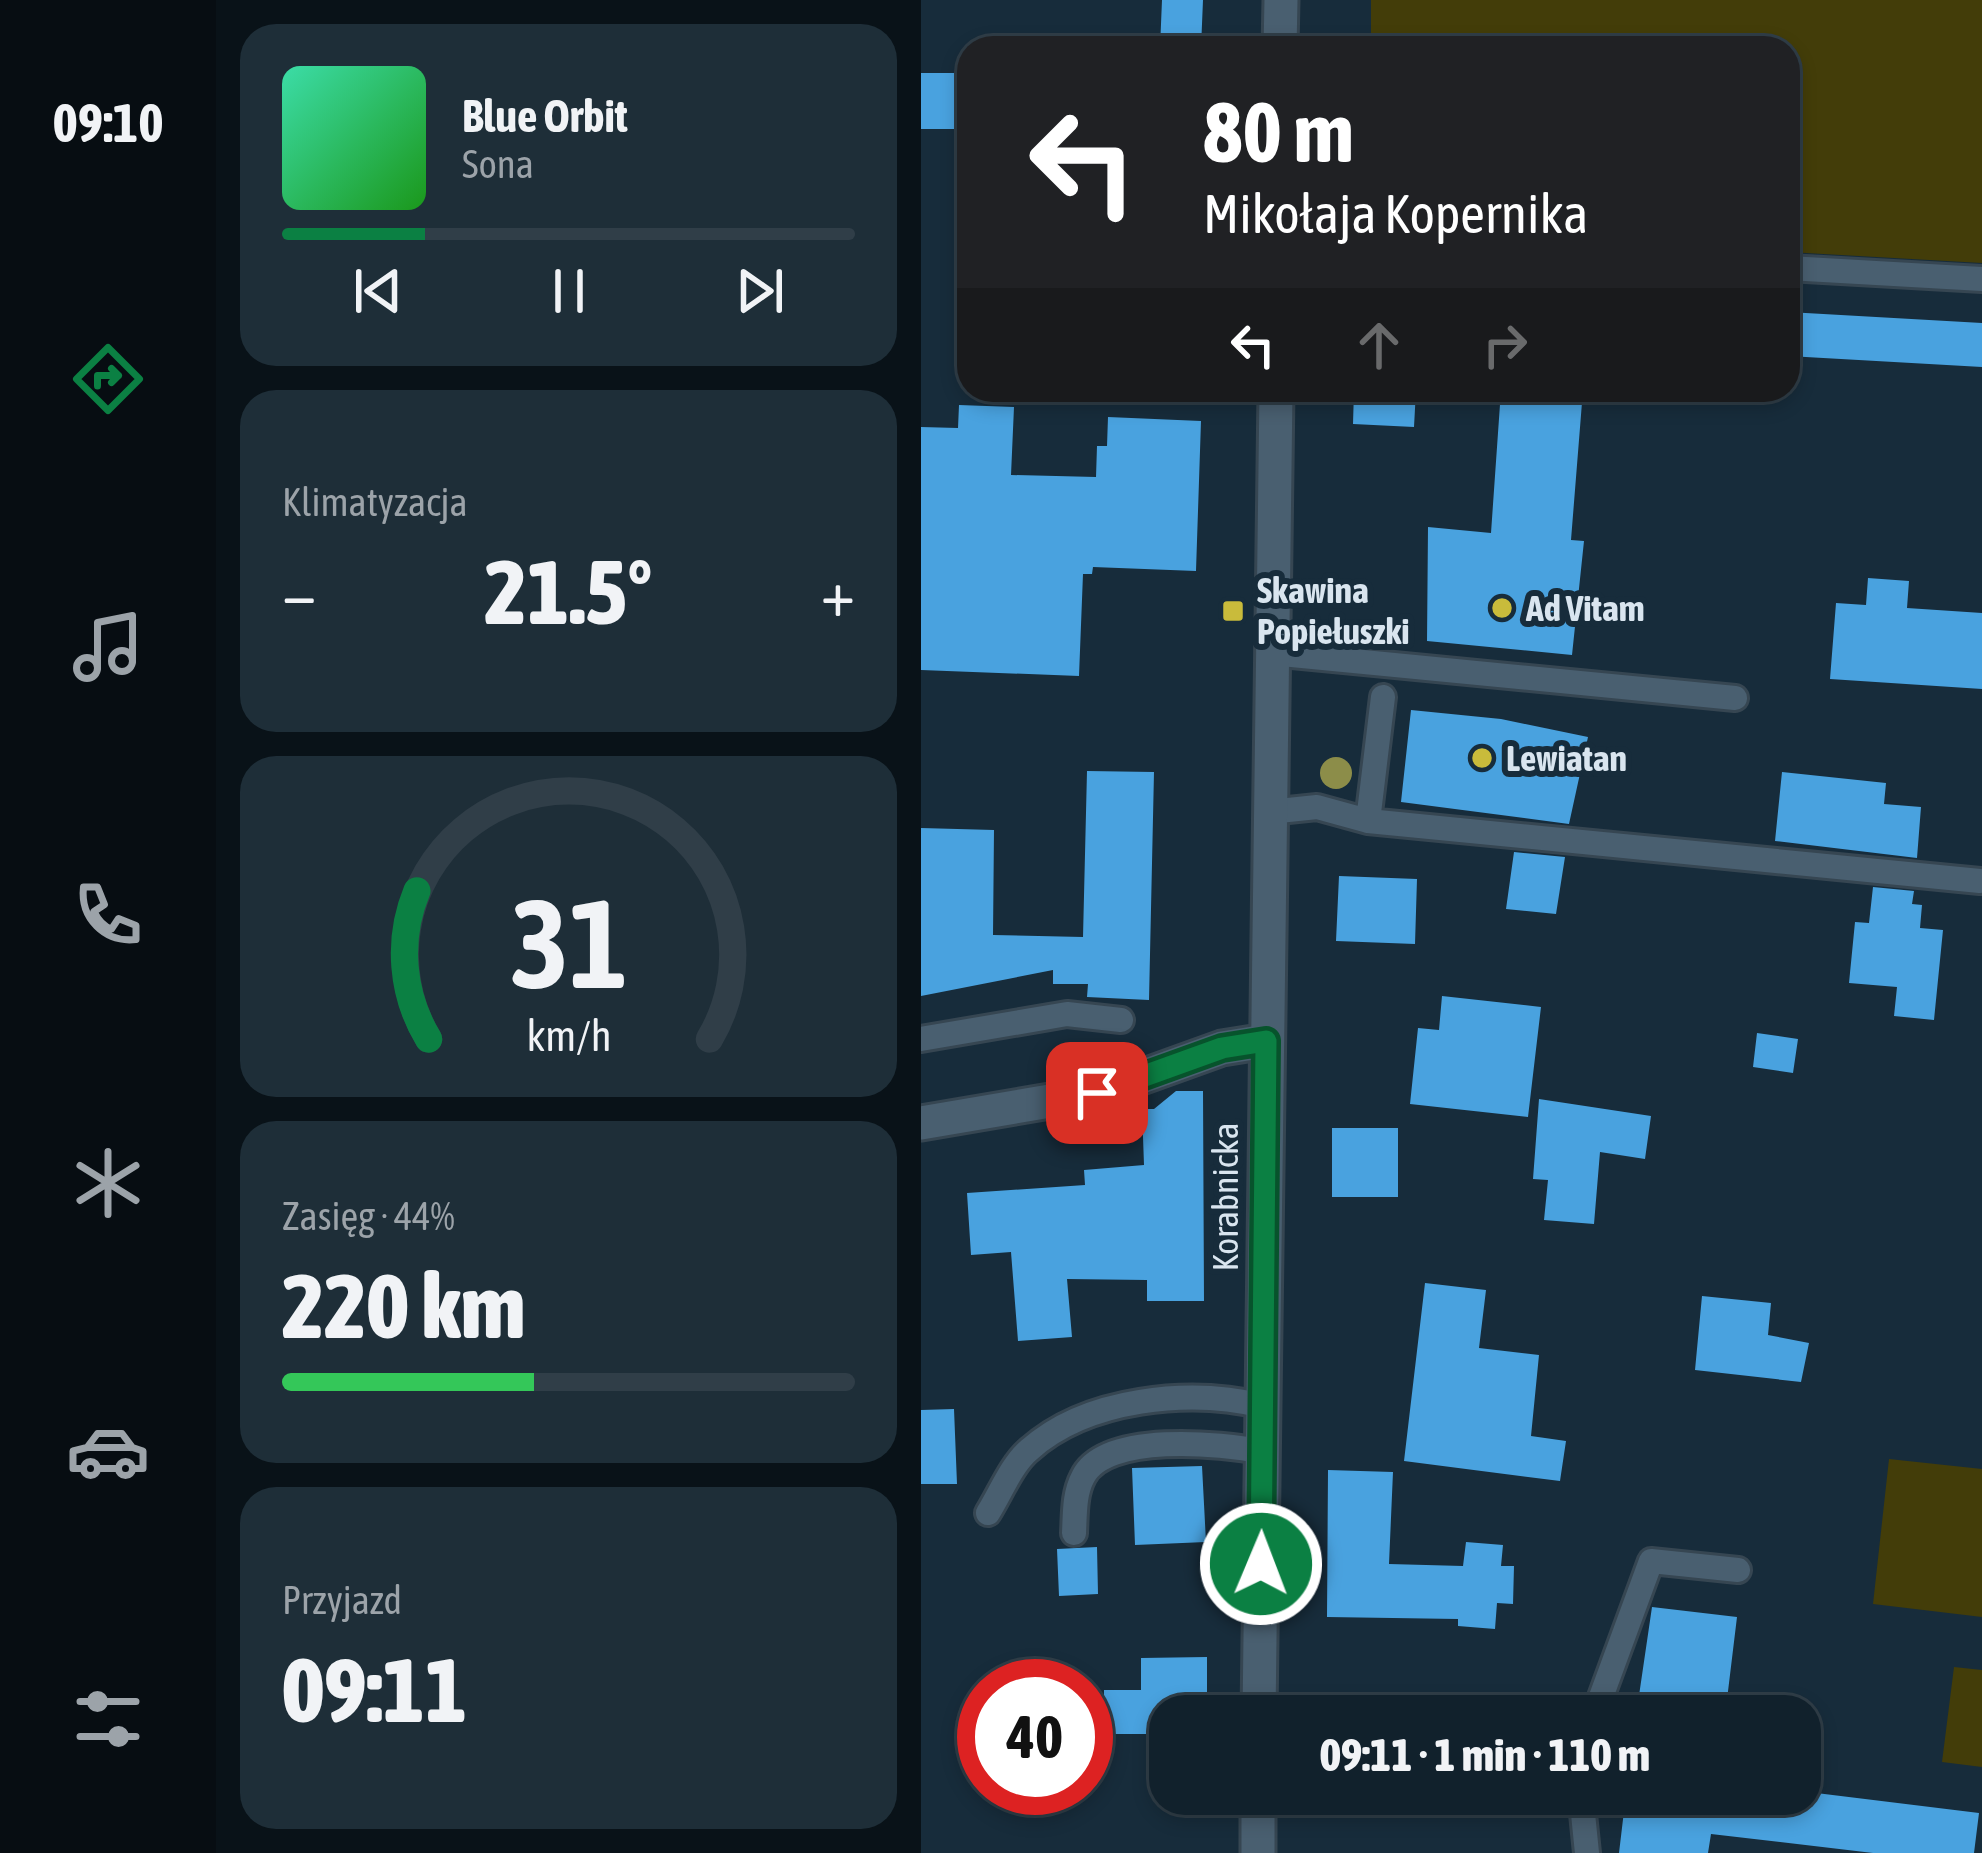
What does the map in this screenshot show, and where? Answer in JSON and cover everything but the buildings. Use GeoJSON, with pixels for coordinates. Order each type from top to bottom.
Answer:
{"type":"FeatureCollection","features":[{"type":"Feature","properties":{"kind":"street"},"geometry":{"type":"LineString","coordinates":[[1280,36],[1281,0]]}},
{"type":"Feature","properties":{"kind":"street","name":"Korabnicka"},"geometry":{"type":"LineString","coordinates":[[1259,1695],[1276,402]]}},
{"type":"Feature","properties":{"kind":"street"},"geometry":{"type":"LineString","coordinates":[[921,1123],[1097,1093],[1222,1048],[1266,1041]]}},
{"type":"Feature","properties":{"kind":"street"},"geometry":{"type":"LineString","coordinates":[[1258,1815],[1258,1853]]}},
{"type":"Feature","properties":{"kind":"lane"},"geometry":{"type":"LineString","coordinates":[[1800,269],[1982,279]]}},
{"type":"Feature","properties":{"kind":"lane"},"geometry":{"type":"LineString","coordinates":[[1271,653],[1735,698]]}},
{"type":"Feature","properties":{"kind":"lane"},"geometry":{"type":"LineString","coordinates":[[1368,821],[1382,697]]}},
{"type":"Feature","properties":{"kind":"lane"},"geometry":{"type":"LineString","coordinates":[[1269,812],[1317,807],[1368,821],[1980,881]]}},
{"type":"Feature","properties":{"kind":"lane"},"geometry":{"type":"LineString","coordinates":[[921,1039],[1067,1014],[1121,1020]]}},
{"type":"Feature","properties":{"kind":"lane"},"geometry":{"type":"LineString","coordinates":[[988,1513],[1027,1450],[1083,1419],[1162,1398],[1235,1399],[1263,1406]]}},
{"type":"Feature","properties":{"kind":"lane"},"geometry":{"type":"LineString","coordinates":[[1074,1533],[1084,1474],[1103,1454],[1134,1447],[1235,1446],[1263,1452]]}},
{"type":"Feature","properties":{"kind":"lane"},"geometry":{"type":"LineString","coordinates":[[1602,1695],[1651,1561],[1738,1570]]}},
{"type":"Feature","properties":{"kind":"lane"},"geometry":{"type":"LineString","coordinates":[[1583,1815],[1587,1853]]}},
{"type":"Feature","properties":{"kind":"shaded area"},"geometry":{"type":"Polygon","coordinates":[[[1371,0],[1982,0],[1982,263],[1800,253],[1800,36],[1371,36],[1371,0]]]}},
{"type":"Feature","properties":{"kind":"shaded area"},"geometry":{"type":"Polygon","coordinates":[[[1889,1459],[1982,1469],[1982,1617],[1873,1604],[1889,1459]]]}},
{"type":"Feature","properties":{"kind":"shaded area"},"geometry":{"type":"Polygon","coordinates":[[[1954,1667],[1982,1670],[1982,1767],[1942,1762],[1954,1667]]]}},
{"type":"Feature","properties":{"kind":"place","name":"Ad Vitam"},"geometry":{"type":"Point","coordinates":[1502,608]}},
{"type":"Feature","properties":{"kind":"place","name":"Skawina Popiełuszki"},"geometry":{"type":"Point","coordinates":[1233,611]}},
{"type":"Feature","properties":{"kind":"place","name":"Lewiatan"},"geometry":{"type":"Point","coordinates":[1482,758]}},
{"type":"Feature","properties":{"kind":"route"},"geometry":{"type":"LineString","coordinates":[[1097,1093],[1222,1048],[1266,1041],[1261,1564]]}}]}
